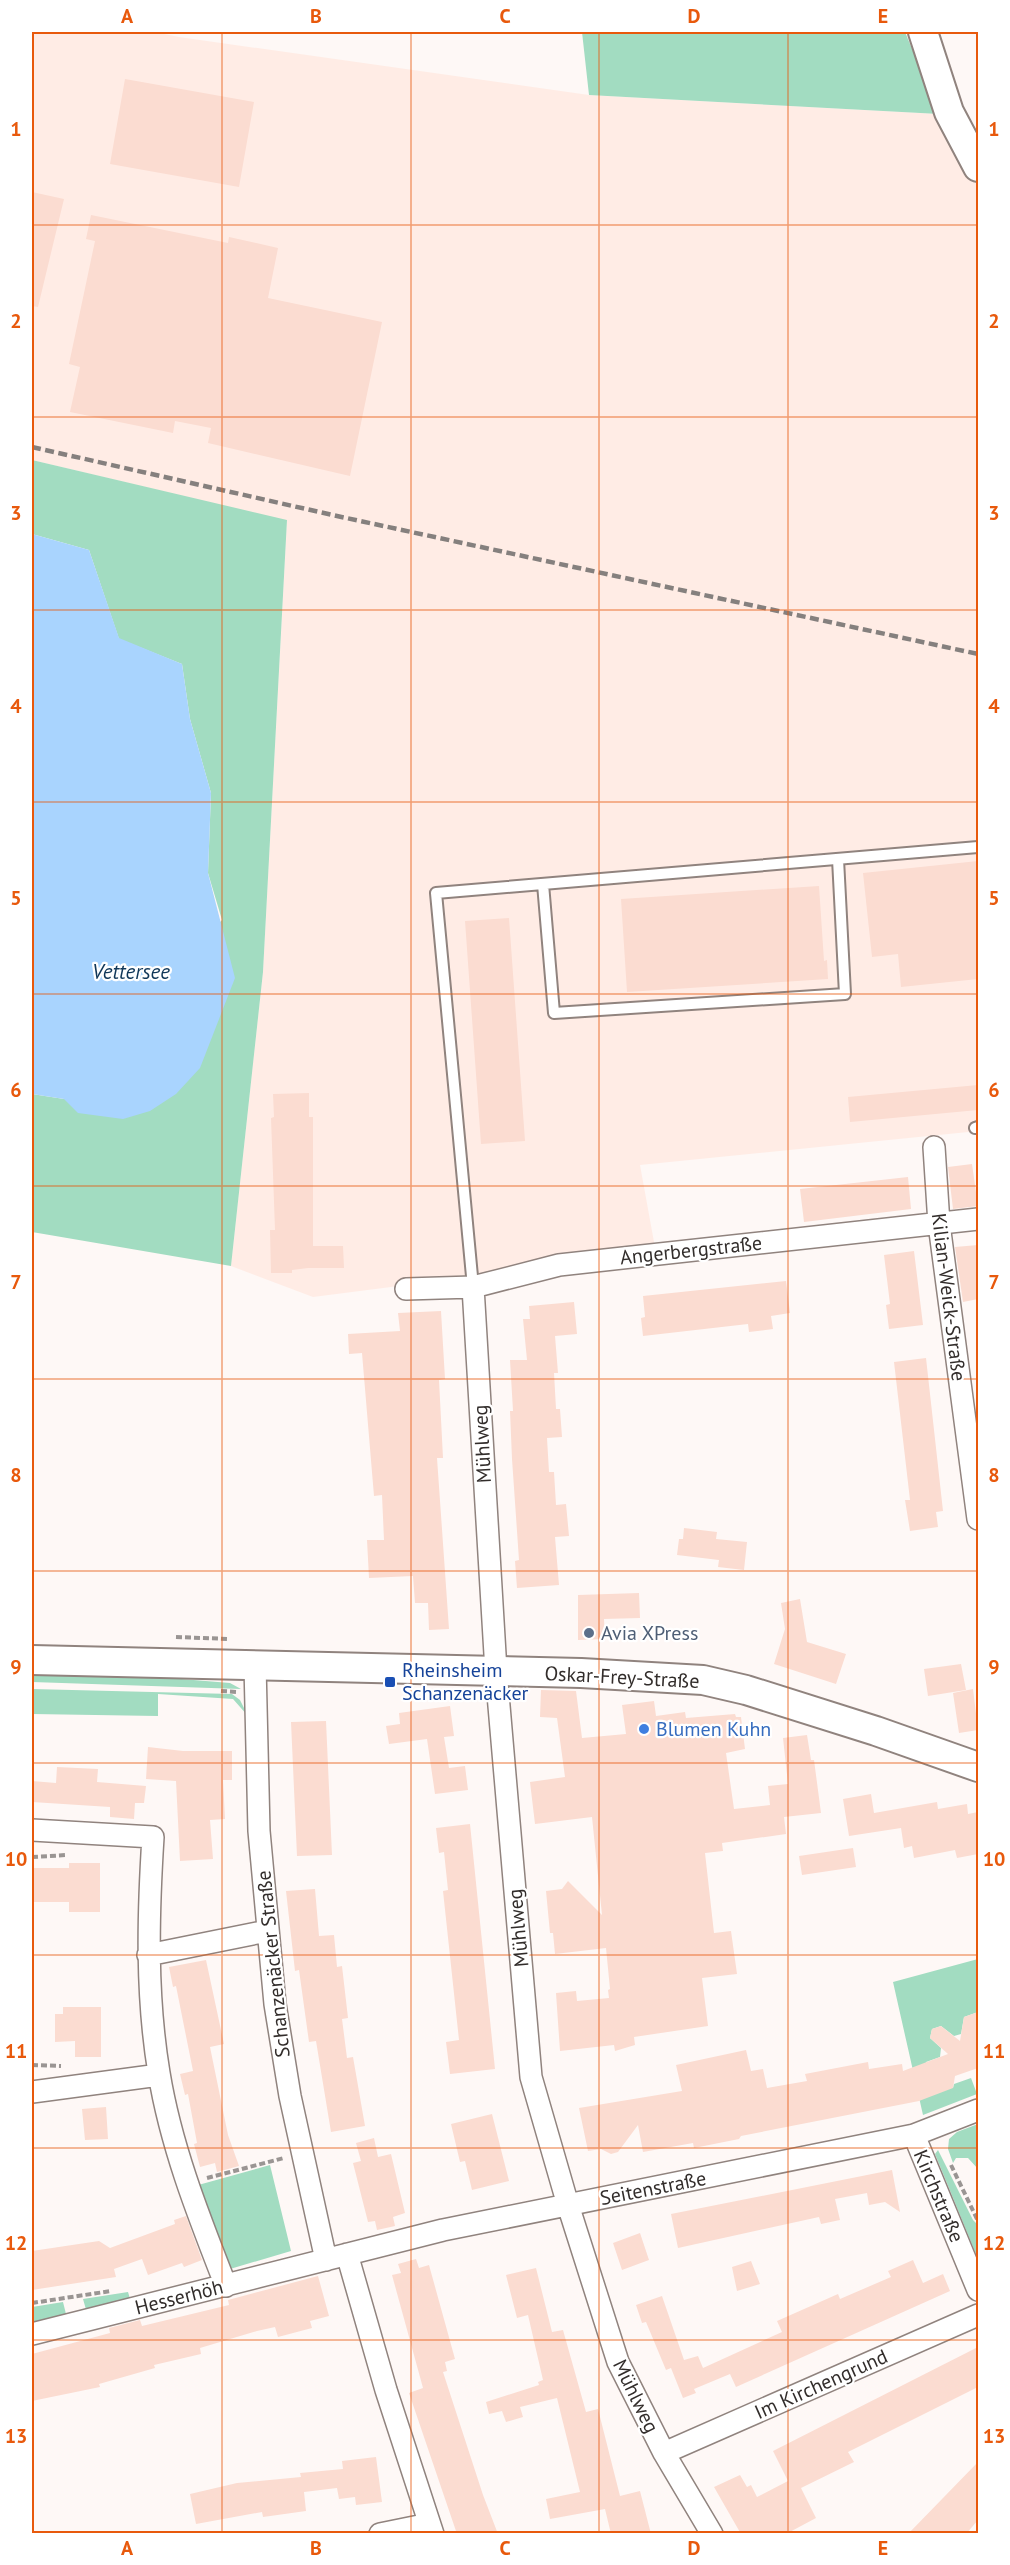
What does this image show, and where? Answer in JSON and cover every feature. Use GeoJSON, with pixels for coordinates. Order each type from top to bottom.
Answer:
{"type":"FeatureCollection","features":[{"type":"Feature","properties":{"kind":"street"},"geometry":{"type":"LineString","coordinates":[[923,32],[949,112],[978,167]]}},
{"type":"Feature","properties":{"kind":"street","name":"Kilian-Weick-Straße"},"geometry":{"type":"LineString","coordinates":[[934,1147],[939,1224],[978,1519]]}},
{"type":"Feature","properties":{"kind":"street","name":"Angerbergstraße"},"geometry":{"type":"LineString","coordinates":[[406,1289],[473,1287],[559,1265],[978,1219]]}},
{"type":"Feature","properties":{"kind":"street","name":"Mühlweg"},"geometry":{"type":"LineString","coordinates":[[473,1287],[496,1671],[531,2077],[568,2205],[618,2362],[664,2453],[712,2534]]}},
{"type":"Feature","properties":{"kind":"street","name":"Oskar-Frey-Straße"},"geometry":{"type":"LineString","coordinates":[[32,1660],[496,1671],[703,1680],[746,1690],[854,1724],[978,1767]]}},
{"type":"Feature","properties":{"kind":"street","name":"Schanzenäcker Straße"},"geometry":{"type":"LineString","coordinates":[[255,1665],[259,1831],[274,2004],[302,2153],[326,2260]]}},
{"type":"Feature","properties":{"kind":"street"},"geometry":{"type":"LineString","coordinates":[[32,1830],[153,1837],[148,1955],[159,2075],[186,2184],[226,2286]]}},
{"type":"Feature","properties":{"kind":"street"},"geometry":{"type":"LineString","coordinates":[[148,1955],[267,1931]]}},
{"type":"Feature","properties":{"kind":"street"},"geometry":{"type":"LineString","coordinates":[[32,2092],[159,2075]]}},
{"type":"Feature","properties":{"kind":"street","name":"Seitenstraße"},"geometry":{"type":"LineString","coordinates":[[326,2260],[443,2230],[914,2135],[978,2110]]}},
{"type":"Feature","properties":{"kind":"street","name":"Kirchstraße"},"geometry":{"type":"LineString","coordinates":[[914,2135],[978,2290]]}},
{"type":"Feature","properties":{"kind":"street"},"geometry":{"type":"LineString","coordinates":[[347,2254],[386,2390],[431,2529],[380,2534]]}},
{"type":"Feature","properties":{"kind":"street","name":"Hesserhöh"},"geometry":{"type":"LineString","coordinates":[[32,2334],[326,2260]]}},
{"type":"Feature","properties":{"kind":"street","name":"Im Kirchengrund"},"geometry":{"type":"LineString","coordinates":[[664,2453],[978,2315]]}},
{"type":"Feature","properties":{"kind":"lane"},"geometry":{"type":"LineString","coordinates":[[473,1287],[436,893],[978,847]]}},
{"type":"Feature","properties":{"kind":"lane"},"geometry":{"type":"LineString","coordinates":[[543,884],[554,1013],[845,994],[838,859]]}},
{"type":"Feature","properties":{"kind":"path"},"geometry":{"type":"LineString","coordinates":[[186,2184],[302,2153]]}},
{"type":"Feature","properties":{"kind":"path"},"geometry":{"type":"LineString","coordinates":[[947,2157],[978,2221]]}},
{"type":"Feature","properties":{"kind":"shaded area"},"geometry":{"type":"Polygon","coordinates":[[[32,32],[154,32],[589,95],[939,114],[978,132],[978,1131],[640,1165],[656,1253],[313,1297],[231,1266],[263,972],[287,521],[32,460],[32,32]]]}},
{"type":"Feature","properties":{"kind":"green space"},"geometry":{"type":"Polygon","coordinates":[[[582,32],[905,32],[939,114],[589,95],[582,32]]]}},
{"type":"Feature","properties":{"kind":"green space"},"geometry":{"type":"Polygon","coordinates":[[[32,460],[287,520],[263,972],[231,1266],[32,1232],[32,1094],[64,1099],[222,920],[208,873],[211,793],[190,719],[182,664],[119,639],[89,550],[32,534],[32,460]]]}},
{"type":"Feature","properties":{"kind":"green space"},"geometry":{"type":"Polygon","coordinates":[[[32,1670],[96,1672],[230,1683],[241,1689],[32,1682],[32,1670]]]}},
{"type":"Feature","properties":{"kind":"green space"},"geometry":{"type":"Polygon","coordinates":[[[32,1689],[232,1694],[240,1700],[248,1716],[233,1699],[158,1694],[158,1716],[32,1714],[32,1689]]]}},
{"type":"Feature","properties":{"kind":"green space"},"geometry":{"type":"Polygon","coordinates":[[[978,1959],[978,2012],[964,2017],[961,2034],[954,2036],[941,2026],[932,2029],[930,2038],[941,2048],[940,2057],[926,2062],[923,2082],[953,2088],[954,2084],[971,2078],[977,2094],[923,2115],[893,1982],[978,1959]]]}},
{"type":"Feature","properties":{"kind":"green space"},"geometry":{"type":"Polygon","coordinates":[[[978,2124],[978,2169],[968,2158],[956,2158],[953,2163],[948,2149],[949,2139],[957,2132],[978,2124]]]}},
{"type":"Feature","properties":{"kind":"green space"},"geometry":{"type":"Polygon","coordinates":[[[938,2150],[973,2220],[978,2225],[978,2259],[935,2154],[938,2150]]]}},
{"type":"Feature","properties":{"kind":"green space"},"geometry":{"type":"Polygon","coordinates":[[[270,2165],[291,2251],[230,2269],[191,2187],[270,2165]]]}},
{"type":"Feature","properties":{"kind":"green space"},"geometry":{"type":"Polygon","coordinates":[[[128,2292],[131,2302],[87,2313],[83,2299],[128,2292]]]}},
{"type":"Feature","properties":{"kind":"green space"},"geometry":{"type":"Polygon","coordinates":[[[63,2302],[67,2318],[32,2327],[32,2307],[63,2302]]]}},
{"type":"Feature","properties":{"kind":"water","name":"Vettersee"},"geometry":{"type":"Polygon","coordinates":[[[32,534],[89,550],[119,638],[182,664],[190,719],[211,793],[208,873],[235,978],[200,1068],[176,1094],[150,1111],[123,1119],[78,1113],[64,1099],[32,1094],[32,534]]]}},
{"type":"Feature","properties":{"kind":"building"},"geometry":{"type":"Polygon","coordinates":[[[125,79],[254,102],[239,187],[110,164],[125,79]]]}},
{"type":"Feature","properties":{"kind":"building"},"geometry":{"type":"Polygon","coordinates":[[[32,192],[64,199],[38,307],[32,306],[32,192]]]}},
{"type":"Feature","properties":{"kind":"building"},"geometry":{"type":"Polygon","coordinates":[[[91,215],[228,243],[229,237],[278,248],[268,298],[382,322],[350,476],[208,443],[211,428],[175,421],[173,433],[70,412],[80,367],[69,364],[95,241],[86,239],[91,215]]]}},
{"type":"Feature","properties":{"kind":"building"},"geometry":{"type":"Polygon","coordinates":[[[978,861],[978,979],[901,987],[898,954],[872,957],[863,873],[978,861]]]}},
{"type":"Feature","properties":{"kind":"building"},"geometry":{"type":"Polygon","coordinates":[[[819,886],[824,961],[827,960],[828,979],[627,992],[621,899],[819,886]]]}},
{"type":"Feature","properties":{"kind":"building"},"geometry":{"type":"Polygon","coordinates":[[[509,918],[525,1141],[481,1144],[465,921],[509,918]]]}},
{"type":"Feature","properties":{"kind":"building"},"geometry":{"type":"Polygon","coordinates":[[[978,1085],[978,1110],[850,1122],[848,1097],[978,1085]]]}},
{"type":"Feature","properties":{"kind":"building"},"geometry":{"type":"Polygon","coordinates":[[[309,1093],[309,1117],[313,1117],[313,1246],[343,1246],[344,1268],[308,1268],[292,1270],[292,1273],[271,1273],[270,1230],[275,1230],[271,1118],[274,1117],[273,1094],[309,1093]]]}},
{"type":"Feature","properties":{"kind":"building"},"geometry":{"type":"Polygon","coordinates":[[[972,1164],[978,1206],[953,1209],[948,1167],[972,1164]]]}},
{"type":"Feature","properties":{"kind":"building"},"geometry":{"type":"Polygon","coordinates":[[[908,1177],[911,1209],[804,1222],[800,1189],[908,1177]]]}},
{"type":"Feature","properties":{"kind":"building"},"geometry":{"type":"Polygon","coordinates":[[[978,1245],[978,1299],[963,1302],[955,1247],[978,1245]]]}},
{"type":"Feature","properties":{"kind":"building"},"geometry":{"type":"Polygon","coordinates":[[[914,1251],[923,1325],[889,1329],[886,1305],[890,1304],[884,1255],[914,1251]]]}},
{"type":"Feature","properties":{"kind":"building"},"geometry":{"type":"Polygon","coordinates":[[[786,1281],[790,1313],[771,1316],[773,1329],[749,1332],[748,1324],[643,1336],[641,1318],[645,1317],[643,1296],[786,1281]]]}},
{"type":"Feature","properties":{"kind":"building"},"geometry":{"type":"Polygon","coordinates":[[[574,1302],[577,1334],[555,1336],[558,1373],[554,1373],[556,1409],[560,1409],[562,1437],[547,1438],[549,1472],[554,1472],[556,1505],[566,1504],[569,1536],[555,1537],[559,1585],[517,1588],[515,1561],[519,1560],[512,1459],[510,1411],[513,1411],[510,1360],[527,1360],[523,1319],[530,1319],[529,1306],[574,1302]]]}},
{"type":"Feature","properties":{"kind":"building"},"geometry":{"type":"Polygon","coordinates":[[[441,1311],[445,1379],[439,1380],[443,1458],[437,1458],[449,1629],[429,1630],[428,1603],[415,1603],[413,1576],[369,1578],[367,1540],[384,1540],[382,1495],[374,1496],[362,1353],[349,1354],[348,1334],[400,1331],[398,1313],[441,1311]]]}},
{"type":"Feature","properties":{"kind":"building"},"geometry":{"type":"Polygon","coordinates":[[[926,1358],[943,1511],[936,1512],[938,1527],[910,1531],[905,1500],[910,1500],[894,1362],[926,1358]]]}},
{"type":"Feature","properties":{"kind":"building"},"geometry":{"type":"Polygon","coordinates":[[[684,1528],[717,1532],[716,1539],[747,1542],[744,1570],[718,1567],[719,1560],[677,1555],[679,1539],[683,1539],[684,1528]]]}},
{"type":"Feature","properties":{"kind":"building"},"geometry":{"type":"Polygon","coordinates":[[[639,1593],[640,1618],[604,1619],[605,1639],[578,1640],[578,1595],[639,1593]]]}},
{"type":"Feature","properties":{"kind":"building"},"geometry":{"type":"Polygon","coordinates":[[[800,1599],[807,1642],[846,1654],[836,1684],[774,1664],[785,1629],[781,1603],[800,1599]]]}},
{"type":"Feature","properties":{"kind":"building"},"geometry":{"type":"Polygon","coordinates":[[[961,1664],[966,1690],[928,1696],[924,1669],[961,1664]]]}},
{"type":"Feature","properties":{"kind":"building"},"geometry":{"type":"Polygon","coordinates":[[[973,1689],[978,1730],[959,1733],[953,1693],[973,1689]]]}},
{"type":"Feature","properties":{"kind":"building"},"geometry":{"type":"Polygon","coordinates":[[[541,1690],[576,1691],[582,1738],[626,1734],[622,1705],[654,1701],[656,1716],[685,1712],[686,1718],[735,1714],[736,1717],[741,1717],[745,1749],[726,1753],[734,1809],[770,1805],[768,1786],[788,1784],[783,1738],[807,1735],[811,1760],[814,1760],[821,1813],[784,1817],[786,1834],[722,1843],[723,1851],[705,1853],[714,1933],[731,1931],[737,1974],[702,1978],[708,2026],[634,2037],[635,2045],[615,2051],[614,2045],[560,2051],[556,1993],[576,1991],[577,2001],[609,1998],[608,1990],[610,1989],[606,1948],[555,1954],[553,1933],[550,1933],[546,1891],[562,1889],[568,1881],[602,1915],[592,1817],[535,1824],[530,1782],[565,1777],[557,1718],[540,1717],[541,1690]]]}},
{"type":"Feature","properties":{"kind":"building"},"geometry":{"type":"Polygon","coordinates":[[[450,1706],[454,1736],[444,1737],[449,1768],[465,1766],[468,1790],[435,1794],[427,1739],[389,1744],[386,1726],[400,1724],[399,1713],[450,1706]]]}},
{"type":"Feature","properties":{"kind":"building"},"geometry":{"type":"Polygon","coordinates":[[[326,1721],[332,1855],[297,1856],[291,1722],[326,1721]]]}},
{"type":"Feature","properties":{"kind":"building"},"geometry":{"type":"Polygon","coordinates":[[[148,1747],[183,1751],[232,1751],[232,1780],[223,1780],[225,1819],[210,1820],[213,1859],[180,1861],[176,1781],[146,1779],[148,1747]]]}},
{"type":"Feature","properties":{"kind":"building"},"geometry":{"type":"Polygon","coordinates":[[[57,1767],[98,1769],[97,1782],[146,1786],[144,1803],[135,1803],[134,1819],[110,1817],[110,1807],[32,1802],[32,1781],[56,1783],[57,1767]]]}},
{"type":"Feature","properties":{"kind":"building"},"geometry":{"type":"Polygon","coordinates":[[[871,1794],[874,1813],[937,1802],[938,1809],[967,1804],[968,1814],[978,1812],[978,1854],[957,1858],[955,1850],[914,1858],[912,1846],[904,1848],[901,1828],[849,1836],[843,1799],[871,1794]]]}},
{"type":"Feature","properties":{"kind":"building"},"geometry":{"type":"Polygon","coordinates":[[[470,1824],[495,2069],[450,2074],[446,2042],[459,2040],[443,1891],[448,1890],[444,1852],[439,1853],[436,1828],[470,1824]]]}},
{"type":"Feature","properties":{"kind":"building"},"geometry":{"type":"Polygon","coordinates":[[[853,1848],[856,1867],[802,1875],[799,1856],[853,1848]]]}},
{"type":"Feature","properties":{"kind":"building"},"geometry":{"type":"Polygon","coordinates":[[[69,1863],[100,1863],[100,1912],[69,1912],[69,1902],[32,1902],[32,1868],[69,1868],[69,1863]]]}},
{"type":"Feature","properties":{"kind":"building"},"geometry":{"type":"Polygon","coordinates":[[[315,1889],[319,1936],[334,1935],[337,1967],[342,1966],[348,2018],[342,2019],[347,2058],[353,2057],[365,2126],[331,2132],[316,2041],[309,2042],[299,1970],[295,1971],[286,1891],[315,1889]]]}},
{"type":"Feature","properties":{"kind":"building"},"geometry":{"type":"Polygon","coordinates":[[[206,1960],[224,2044],[210,2047],[228,2135],[239,2166],[217,2172],[215,2163],[200,2167],[194,2144],[197,2143],[188,2094],[185,2095],[180,2074],[193,2071],[176,1986],[173,1987],[169,1967],[206,1960]]]}},
{"type":"Feature","properties":{"kind":"building"},"geometry":{"type":"Polygon","coordinates":[[[63,2007],[101,2007],[101,2057],[75,2057],[75,2041],[55,2042],[55,2014],[63,2014],[63,2007]]]}},
{"type":"Feature","properties":{"kind":"building"},"geometry":{"type":"Polygon","coordinates":[[[978,2012],[978,2068],[955,2076],[953,2088],[919,2101],[741,2136],[739,2139],[694,2148],[693,2143],[643,2152],[638,2125],[618,2152],[611,2154],[601,2149],[588,2151],[579,2108],[682,2091],[676,2065],[746,2050],[751,2071],[763,2069],[767,2088],[807,2081],[805,2074],[868,2062],[869,2069],[902,2064],[903,2071],[948,2054],[930,2038],[932,2029],[941,2026],[960,2041],[964,2017],[978,2012]]]}},
{"type":"Feature","properties":{"kind":"building"},"geometry":{"type":"Polygon","coordinates":[[[106,2107],[108,2139],[85,2140],[82,2109],[106,2107]]]}},
{"type":"Feature","properties":{"kind":"building"},"geometry":{"type":"Polygon","coordinates":[[[492,2114],[509,2181],[472,2190],[465,2161],[460,2162],[451,2124],[492,2114]]]}},
{"type":"Feature","properties":{"kind":"building"},"geometry":{"type":"Polygon","coordinates":[[[374,2138],[378,2157],[391,2154],[405,2213],[393,2217],[395,2226],[377,2230],[375,2221],[368,2222],[353,2163],[361,2161],[356,2143],[374,2138]]]}},
{"type":"Feature","properties":{"kind":"building"},"geometry":{"type":"Polygon","coordinates":[[[892,2170],[900,2212],[885,2202],[869,2205],[867,2193],[835,2199],[840,2220],[821,2224],[819,2217],[678,2248],[671,2214],[892,2170]]]}},
{"type":"Feature","properties":{"kind":"building"},"geometry":{"type":"Polygon","coordinates":[[[186,2216],[202,2260],[184,2267],[182,2263],[148,2275],[142,2259],[114,2269],[116,2277],[32,2290],[32,2251],[99,2241],[110,2248],[175,2224],[174,2220],[186,2216]]]}},
{"type":"Feature","properties":{"kind":"building"},"geometry":{"type":"Polygon","coordinates":[[[640,2233],[649,2260],[622,2270],[613,2243],[640,2233]]]}},
{"type":"Feature","properties":{"kind":"building"},"geometry":{"type":"Polygon","coordinates":[[[416,2259],[419,2268],[429,2265],[455,2359],[445,2362],[447,2371],[443,2372],[498,2534],[457,2534],[409,2393],[423,2388],[392,2275],[401,2273],[398,2264],[416,2259]]]}},
{"type":"Feature","properties":{"kind":"building"},"geometry":{"type":"Polygon","coordinates":[[[913,2260],[923,2283],[943,2274],[950,2291],[736,2387],[730,2374],[694,2389],[696,2393],[683,2398],[671,2368],[666,2370],[646,2322],[642,2323],[636,2305],[662,2296],[684,2360],[698,2356],[703,2368],[782,2332],[777,2321],[838,2294],[840,2299],[891,2277],[888,2271],[913,2260]]]}},
{"type":"Feature","properties":{"kind":"building"},"geometry":{"type":"Polygon","coordinates":[[[751,2261],[760,2284],[737,2291],[732,2267],[751,2261]]]}},
{"type":"Feature","properties":{"kind":"building"},"geometry":{"type":"Polygon","coordinates":[[[536,2268],[552,2332],[563,2330],[586,2412],[598,2409],[620,2496],[640,2491],[651,2534],[611,2534],[605,2509],[550,2519],[546,2499],[580,2492],[557,2398],[520,2407],[523,2417],[506,2422],[502,2411],[489,2414],[486,2402],[539,2385],[538,2382],[543,2380],[528,2315],[517,2318],[506,2275],[536,2268]]]}},
{"type":"Feature","properties":{"kind":"building"},"geometry":{"type":"Polygon","coordinates":[[[318,2276],[329,2316],[310,2321],[312,2328],[278,2337],[275,2327],[257,2331],[200,2348],[201,2354],[154,2365],[155,2368],[99,2384],[100,2387],[32,2401],[32,2354],[110,2333],[109,2328],[140,2320],[142,2326],[229,2305],[228,2300],[318,2276]]]}},
{"type":"Feature","properties":{"kind":"building"},"geometry":{"type":"Polygon","coordinates":[[[978,2347],[978,2387],[848,2452],[854,2462],[801,2488],[816,2518],[786,2534],[741,2534],[714,2487],[740,2475],[747,2487],[751,2485],[757,2497],[788,2481],[773,2451],[978,2347]]]}},
{"type":"Feature","properties":{"kind":"building"},"geometry":{"type":"Polygon","coordinates":[[[376,2457],[382,2502],[356,2505],[355,2497],[339,2499],[337,2488],[304,2492],[306,2511],[263,2517],[262,2512],[196,2524],[190,2494],[237,2483],[301,2477],[300,2473],[343,2469],[342,2461],[376,2457]]]}},
{"type":"Feature","properties":{"kind":"building"},"geometry":{"type":"Polygon","coordinates":[[[978,2462],[978,2520],[966,2534],[908,2534],[978,2462]]]}},
{"type":"Feature","properties":{"kind":"railway"},"geometry":{"type":"LineString","coordinates":[[32,447],[337,516],[978,654]]}},
{"type":"Feature","properties":{"kind":"place","name":"Avia XPress"},"geometry":{"type":"Point","coordinates":[589,1633]}},
{"type":"Feature","properties":{"kind":"place","name":"Rheinsheim Schanzenäcker"},"geometry":{"type":"Point","coordinates":[390,1682]}},
{"type":"Feature","properties":{"kind":"place","name":"Blumen Kuhn"},"geometry":{"type":"Point","coordinates":[644,1729]}}]}
